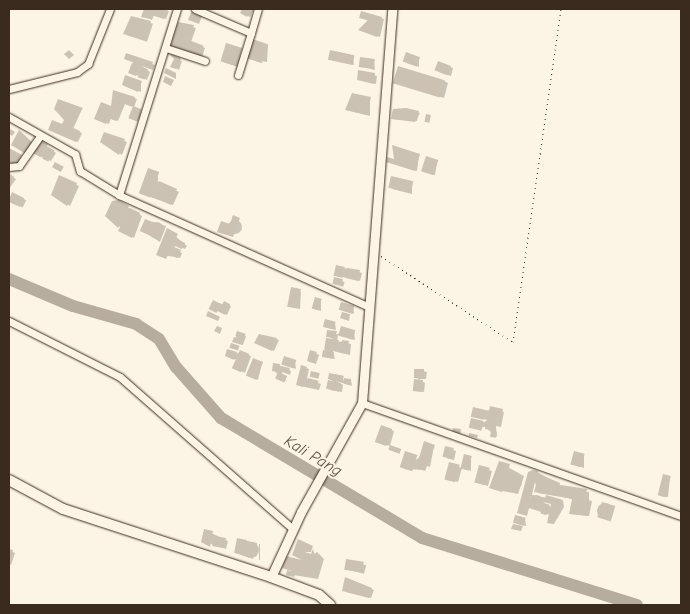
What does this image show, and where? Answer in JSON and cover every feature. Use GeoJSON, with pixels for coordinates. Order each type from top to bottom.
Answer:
{"type":"FeatureCollection","features":[{"type":"Feature","properties":{"kind":"main road"},"geometry":{"type":"LineString","coordinates":[[9,480],[63,509],[271,577],[319,595],[330,605]]}},
{"type":"Feature","properties":{"kind":"street"},"geometry":{"type":"LineString","coordinates":[[9,88],[77,72],[88,64],[110,9]]}},
{"type":"Feature","properties":{"kind":"street"},"geometry":{"type":"LineString","coordinates":[[119,194],[177,9]]}},
{"type":"Feature","properties":{"kind":"street"},"geometry":{"type":"LineString","coordinates":[[195,9],[209,12],[251,33]]}},
{"type":"Feature","properties":{"kind":"street"},"geometry":{"type":"LineString","coordinates":[[238,75],[258,9]]}},
{"type":"Feature","properties":{"kind":"street"},"geometry":{"type":"LineString","coordinates":[[271,577],[301,512],[362,403],[366,306],[392,9]]}},
{"type":"Feature","properties":{"kind":"street"},"geometry":{"type":"LineString","coordinates":[[166,48],[205,61]]}},
{"type":"Feature","properties":{"kind":"street"},"geometry":{"type":"LineString","coordinates":[[9,117],[75,154],[80,171],[119,194],[366,306]]}},
{"type":"Feature","properties":{"kind":"street"},"geometry":{"type":"LineString","coordinates":[[9,168],[18,166],[40,136]]}},
{"type":"Feature","properties":{"kind":"street"},"geometry":{"type":"LineString","coordinates":[[9,321],[120,377],[293,529]]}},
{"type":"Feature","properties":{"kind":"street"},"geometry":{"type":"LineString","coordinates":[[362,403],[681,516]]}},
{"type":"Feature","properties":{"kind":"path"},"geometry":{"type":"LineString","coordinates":[[371,250],[513,342],[561,9]]}},
{"type":"Feature","properties":{"kind":"building"},"geometry":{"type":"Polygon","coordinates":[[[144,9],[167,9],[164,19],[151,15],[150,19],[141,17],[144,9]]]}},
{"type":"Feature","properties":{"kind":"building"},"geometry":{"type":"Polygon","coordinates":[[[242,9],[251,9],[247,17],[240,13],[242,9]]]}},
{"type":"Feature","properties":{"kind":"building"},"geometry":{"type":"Polygon","coordinates":[[[192,10],[200,14],[197,23],[188,20],[192,10]]]}},
{"type":"Feature","properties":{"kind":"building"},"geometry":{"type":"Polygon","coordinates":[[[361,11],[382,17],[377,37],[358,30],[368,20],[359,18],[361,11]]]}},
{"type":"Feature","properties":{"kind":"building"},"geometry":{"type":"Polygon","coordinates":[[[131,16],[151,21],[145,40],[123,34],[131,16]]]}},
{"type":"Feature","properties":{"kind":"building"},"geometry":{"type":"Polygon","coordinates":[[[178,22],[194,25],[190,39],[181,36],[185,39],[180,52],[169,48],[178,22]]]}},
{"type":"Feature","properties":{"kind":"building"},"geometry":{"type":"Polygon","coordinates":[[[249,38],[268,44],[262,63],[243,57],[249,38]]]}},
{"type":"Feature","properties":{"kind":"building"},"geometry":{"type":"Polygon","coordinates":[[[186,39],[204,46],[199,57],[182,50],[186,39]]]}},
{"type":"Feature","properties":{"kind":"building"},"geometry":{"type":"Polygon","coordinates":[[[226,43],[242,48],[237,66],[220,61],[226,43]]]}},
{"type":"Feature","properties":{"kind":"building"},"geometry":{"type":"Polygon","coordinates":[[[69,50],[74,55],[69,59],[64,54],[69,50]]]}},
{"type":"Feature","properties":{"kind":"building"},"geometry":{"type":"Polygon","coordinates":[[[330,50],[354,55],[352,65],[328,60],[330,50]]]}},
{"type":"Feature","properties":{"kind":"building"},"geometry":{"type":"Polygon","coordinates":[[[406,52],[420,57],[417,67],[403,61],[406,52]]]}},
{"type":"Feature","properties":{"kind":"building"},"geometry":{"type":"Polygon","coordinates":[[[126,53],[153,62],[151,69],[124,59],[126,53]]]}},
{"type":"Feature","properties":{"kind":"building"},"geometry":{"type":"Polygon","coordinates":[[[169,53],[181,58],[176,69],[170,67],[174,59],[169,53]]]}},
{"type":"Feature","properties":{"kind":"building"},"geometry":{"type":"Polygon","coordinates":[[[360,57],[375,59],[373,69],[359,67],[360,57]]]}},
{"type":"Feature","properties":{"kind":"building"},"geometry":{"type":"Polygon","coordinates":[[[438,61],[451,66],[447,75],[434,70],[438,61]]]}},
{"type":"Feature","properties":{"kind":"building"},"geometry":{"type":"Polygon","coordinates":[[[132,63],[139,66],[136,76],[128,73],[132,63]]]}},
{"type":"Feature","properties":{"kind":"building"},"geometry":{"type":"Polygon","coordinates":[[[398,66],[445,80],[440,98],[393,83],[398,66]]]}},
{"type":"Feature","properties":{"kind":"building"},"geometry":{"type":"Polygon","coordinates":[[[141,67],[148,69],[145,80],[138,78],[141,67]]]}},
{"type":"Feature","properties":{"kind":"building"},"geometry":{"type":"Polygon","coordinates":[[[166,68],[176,73],[176,79],[164,73],[166,68]]]}},
{"type":"Feature","properties":{"kind":"building"},"geometry":{"type":"Polygon","coordinates":[[[358,70],[375,73],[374,84],[357,80],[358,70]]]}},
{"type":"Feature","properties":{"kind":"building"},"geometry":{"type":"Polygon","coordinates":[[[125,75],[142,81],[138,92],[122,85],[125,75]]]}},
{"type":"Feature","properties":{"kind":"building"},"geometry":{"type":"Polygon","coordinates":[[[165,76],[174,80],[171,86],[163,82],[165,76]]]}},
{"type":"Feature","properties":{"kind":"building"},"geometry":{"type":"Polygon","coordinates":[[[113,90],[135,97],[132,107],[123,103],[116,121],[108,118],[106,124],[94,119],[101,102],[111,106],[113,90]]]}},
{"type":"Feature","properties":{"kind":"building"},"geometry":{"type":"Polygon","coordinates":[[[352,93],[371,97],[367,115],[345,110],[352,93]]]}},
{"type":"Feature","properties":{"kind":"building"},"geometry":{"type":"Polygon","coordinates":[[[58,99],[83,108],[71,127],[80,131],[76,142],[48,130],[52,120],[62,124],[64,120],[54,109],[58,99]]]}},
{"type":"Feature","properties":{"kind":"building"},"geometry":{"type":"Polygon","coordinates":[[[133,106],[141,109],[137,121],[128,118],[133,106]]]}},
{"type":"Feature","properties":{"kind":"building"},"geometry":{"type":"Polygon","coordinates":[[[406,108],[419,111],[417,121],[391,119],[393,109],[406,108]]]}},
{"type":"Feature","properties":{"kind":"building"},"geometry":{"type":"Polygon","coordinates":[[[426,114],[431,115],[429,123],[424,122],[426,114]]]}},
{"type":"Feature","properties":{"kind":"building"},"geometry":{"type":"Polygon","coordinates":[[[10,129],[15,132],[12,136],[9,134],[10,129]]]}},
{"type":"Feature","properties":{"kind":"building"},"geometry":{"type":"Polygon","coordinates":[[[19,130],[32,142],[26,154],[11,145],[19,130]]]}},
{"type":"Feature","properties":{"kind":"building"},"geometry":{"type":"Polygon","coordinates":[[[104,132],[125,139],[119,155],[100,142],[104,132]]]}},
{"type":"Feature","properties":{"kind":"building"},"geometry":{"type":"Polygon","coordinates":[[[40,140],[48,144],[41,157],[33,153],[40,140]]]}},
{"type":"Feature","properties":{"kind":"building"},"geometry":{"type":"Polygon","coordinates":[[[392,145],[420,154],[415,171],[386,162],[387,157],[394,159],[392,145]]]}},
{"type":"Feature","properties":{"kind":"building"},"geometry":{"type":"Polygon","coordinates":[[[48,147],[54,150],[48,162],[42,159],[48,147]]]}},
{"type":"Feature","properties":{"kind":"building"},"geometry":{"type":"Polygon","coordinates":[[[9,148],[22,155],[16,166],[9,162],[9,148]]]}},
{"type":"Feature","properties":{"kind":"building"},"geometry":{"type":"Polygon","coordinates":[[[426,156],[438,160],[433,175],[421,171],[426,156]]]}},
{"type":"Feature","properties":{"kind":"building"},"geometry":{"type":"Polygon","coordinates":[[[55,162],[64,167],[61,172],[52,167],[55,162]]]}},
{"type":"Feature","properties":{"kind":"building"},"geometry":{"type":"Polygon","coordinates":[[[148,168],[159,172],[150,197],[139,193],[148,168]]]}},
{"type":"Feature","properties":{"kind":"building"},"geometry":{"type":"Polygon","coordinates":[[[9,173],[14,177],[9,187],[9,173]]]}},
{"type":"Feature","properties":{"kind":"building"},"geometry":{"type":"Polygon","coordinates":[[[59,175],[77,183],[67,206],[51,195],[59,175]]]}},
{"type":"Feature","properties":{"kind":"building"},"geometry":{"type":"Polygon","coordinates":[[[391,176],[413,181],[411,193],[388,188],[391,176]]]}},
{"type":"Feature","properties":{"kind":"building"},"geometry":{"type":"Polygon","coordinates":[[[159,181],[177,189],[171,205],[160,200],[163,192],[159,200],[152,197],[159,181]]]}},
{"type":"Feature","properties":{"kind":"building"},"geometry":{"type":"Polygon","coordinates":[[[12,192],[24,198],[20,207],[9,202],[12,192]]]}},
{"type":"Feature","properties":{"kind":"building"},"geometry":{"type":"Polygon","coordinates":[[[119,200],[129,206],[118,228],[105,216],[112,201],[119,200]]]}},
{"type":"Feature","properties":{"kind":"building"},"geometry":{"type":"Polygon","coordinates":[[[130,208],[140,213],[132,238],[118,231],[130,208]]]}},
{"type":"Feature","properties":{"kind":"building"},"geometry":{"type":"Polygon","coordinates":[[[233,215],[240,218],[233,237],[217,232],[221,221],[230,224],[233,215]]]}},
{"type":"Feature","properties":{"kind":"building"},"geometry":{"type":"Polygon","coordinates":[[[145,219],[154,223],[149,235],[140,231],[145,219]]]}},
{"type":"Feature","properties":{"kind":"building"},"geometry":{"type":"Polygon","coordinates":[[[156,222],[164,230],[156,238],[148,230],[156,222]]]}},
{"type":"Feature","properties":{"kind":"building"},"geometry":{"type":"Polygon","coordinates":[[[167,228],[178,234],[166,259],[156,255],[167,228]]]}},
{"type":"Feature","properties":{"kind":"building"},"geometry":{"type":"Polygon","coordinates":[[[177,239],[185,243],[182,249],[174,245],[177,239]]]}},
{"type":"Feature","properties":{"kind":"building"},"geometry":{"type":"Polygon","coordinates":[[[174,247],[181,250],[177,258],[170,254],[174,247]]]}},
{"type":"Feature","properties":{"kind":"building"},"geometry":{"type":"Polygon","coordinates":[[[336,265],[345,267],[342,278],[334,276],[336,265]]]}},
{"type":"Feature","properties":{"kind":"building"},"geometry":{"type":"Polygon","coordinates":[[[347,268],[360,270],[358,281],[346,278],[347,268]]]}},
{"type":"Feature","properties":{"kind":"building"},"geometry":{"type":"Polygon","coordinates":[[[334,277],[343,279],[341,286],[332,284],[334,277]]]}},
{"type":"Feature","properties":{"kind":"building"},"geometry":{"type":"Polygon","coordinates":[[[291,287],[301,289],[297,309],[287,307],[291,287]]]}},
{"type":"Feature","properties":{"kind":"building"},"geometry":{"type":"Polygon","coordinates":[[[315,297],[322,299],[318,310],[312,309],[315,297]]]}},
{"type":"Feature","properties":{"kind":"building"},"geometry":{"type":"Polygon","coordinates":[[[213,300],[221,304],[216,313],[208,309],[213,300]]]}},
{"type":"Feature","properties":{"kind":"building"},"geometry":{"type":"Polygon","coordinates":[[[224,301],[230,304],[225,315],[219,312],[224,301]]]}},
{"type":"Feature","properties":{"kind":"building"},"geometry":{"type":"Polygon","coordinates":[[[341,302],[354,306],[352,314],[339,310],[341,302]]]}},
{"type":"Feature","properties":{"kind":"building"},"geometry":{"type":"Polygon","coordinates":[[[208,311],[220,317],[218,321],[206,316],[208,311]]]}},
{"type":"Feature","properties":{"kind":"building"},"geometry":{"type":"Polygon","coordinates":[[[342,312],[350,314],[349,321],[340,318],[342,312]]]}},
{"type":"Feature","properties":{"kind":"building"},"geometry":{"type":"Polygon","coordinates":[[[325,319],[336,322],[334,330],[323,327],[325,319]]]}},
{"type":"Feature","properties":{"kind":"building"},"geometry":{"type":"Polygon","coordinates":[[[217,326],[222,328],[220,334],[214,331],[217,326]]]}},
{"type":"Feature","properties":{"kind":"building"},"geometry":{"type":"Polygon","coordinates":[[[341,326],[355,330],[353,340],[338,336],[341,326]]]}},
{"type":"Feature","properties":{"kind":"building"},"geometry":{"type":"Polygon","coordinates":[[[327,330],[337,331],[335,338],[326,337],[327,330]]]}},
{"type":"Feature","properties":{"kind":"building"},"geometry":{"type":"Polygon","coordinates":[[[237,331],[246,334],[244,339],[235,336],[237,331]]]}},
{"type":"Feature","properties":{"kind":"building"},"geometry":{"type":"Polygon","coordinates":[[[259,334],[277,338],[272,351],[254,343],[259,334]]]}},
{"type":"Feature","properties":{"kind":"building"},"geometry":{"type":"Polygon","coordinates":[[[234,337],[243,340],[242,345],[232,342],[234,337]]]}},
{"type":"Feature","properties":{"kind":"building"},"geometry":{"type":"Polygon","coordinates":[[[326,338],[339,340],[337,351],[324,349],[326,338]]]}},
{"type":"Feature","properties":{"kind":"building"},"geometry":{"type":"Polygon","coordinates":[[[342,340],[349,341],[347,354],[340,353],[342,340]]]}},
{"type":"Feature","properties":{"kind":"building"},"geometry":{"type":"Polygon","coordinates":[[[231,343],[240,346],[238,351],[229,348],[231,343]]]}},
{"type":"Feature","properties":{"kind":"building"},"geometry":{"type":"Polygon","coordinates":[[[227,349],[237,352],[234,360],[225,356],[227,349]]]}},
{"type":"Feature","properties":{"kind":"building"},"geometry":{"type":"Polygon","coordinates":[[[240,350],[249,354],[241,372],[232,368],[240,350]]]}},
{"type":"Feature","properties":{"kind":"building"},"geometry":{"type":"Polygon","coordinates":[[[310,350],[317,352],[313,363],[307,361],[310,350]]]}},
{"type":"Feature","properties":{"kind":"building"},"geometry":{"type":"Polygon","coordinates":[[[323,350],[334,352],[333,359],[322,357],[323,350]]]}},
{"type":"Feature","properties":{"kind":"building"},"geometry":{"type":"Polygon","coordinates":[[[284,356],[296,360],[294,369],[281,365],[284,356]]]}},
{"type":"Feature","properties":{"kind":"building"},"geometry":{"type":"Polygon","coordinates":[[[253,358],[263,362],[256,380],[246,376],[253,358]]]}},
{"type":"Feature","properties":{"kind":"building"},"geometry":{"type":"Polygon","coordinates":[[[273,363],[280,364],[278,372],[272,371],[273,363]]]}},
{"type":"Feature","properties":{"kind":"building"},"geometry":{"type":"Polygon","coordinates":[[[301,365],[307,367],[303,387],[296,385],[301,365]]]}},
{"type":"Feature","properties":{"kind":"building"},"geometry":{"type":"Polygon","coordinates":[[[281,366],[290,368],[288,374],[280,372],[281,366]]]}},
{"type":"Feature","properties":{"kind":"building"},"geometry":{"type":"Polygon","coordinates":[[[414,369],[424,369],[424,378],[414,378],[414,369]]]}},
{"type":"Feature","properties":{"kind":"building"},"geometry":{"type":"Polygon","coordinates":[[[311,371],[320,373],[318,379],[310,377],[311,371]]]}},
{"type":"Feature","properties":{"kind":"building"},"geometry":{"type":"Polygon","coordinates":[[[278,372],[287,376],[284,382],[275,378],[278,372]]]}},
{"type":"Feature","properties":{"kind":"building"},"geometry":{"type":"Polygon","coordinates":[[[329,373],[344,376],[343,382],[328,379],[329,373]]]}},
{"type":"Feature","properties":{"kind":"building"},"geometry":{"type":"Polygon","coordinates":[[[308,378],[319,381],[317,389],[306,386],[308,378]]]}},
{"type":"Feature","properties":{"kind":"building"},"geometry":{"type":"Polygon","coordinates":[[[344,378],[351,379],[350,385],[344,384],[344,378]]]}},
{"type":"Feature","properties":{"kind":"building"},"geometry":{"type":"Polygon","coordinates":[[[414,379],[423,380],[422,392],[413,391],[414,379]]]}},
{"type":"Feature","properties":{"kind":"building"},"geometry":{"type":"Polygon","coordinates":[[[328,380],[341,383],[339,392],[326,389],[328,380]]]}},
{"type":"Feature","properties":{"kind":"building"},"geometry":{"type":"Polygon","coordinates":[[[490,406],[503,409],[499,426],[494,425],[493,430],[485,429],[490,406]]]}},
{"type":"Feature","properties":{"kind":"building"},"geometry":{"type":"Polygon","coordinates":[[[473,407],[486,410],[483,420],[471,417],[473,407]]]}},
{"type":"Feature","properties":{"kind":"building"},"geometry":{"type":"Polygon","coordinates":[[[471,418],[484,421],[481,431],[469,428],[471,418]]]}},
{"type":"Feature","properties":{"kind":"building"},"geometry":{"type":"Polygon","coordinates":[[[381,425],[392,429],[386,446],[375,442],[381,425]]]}},
{"type":"Feature","properties":{"kind":"building"},"geometry":{"type":"Polygon","coordinates":[[[453,428],[461,429],[460,434],[452,433],[453,428]]]}},
{"type":"Feature","properties":{"kind":"building"},"geometry":{"type":"Polygon","coordinates":[[[491,431],[497,432],[496,438],[490,437],[491,431]]]}},
{"type":"Feature","properties":{"kind":"building"},"geometry":{"type":"Polygon","coordinates":[[[469,433],[478,435],[477,438],[469,436],[469,433]]]}},
{"type":"Feature","properties":{"kind":"building"},"geometry":{"type":"Polygon","coordinates":[[[424,441],[435,445],[425,471],[416,468],[424,441]]]}},
{"type":"Feature","properties":{"kind":"building"},"geometry":{"type":"Polygon","coordinates":[[[390,445],[401,449],[400,454],[388,450],[390,445]]]}},
{"type":"Feature","properties":{"kind":"building"},"geometry":{"type":"Polygon","coordinates":[[[445,446],[454,448],[451,459],[443,457],[445,446]]]}},
{"type":"Feature","properties":{"kind":"building"},"geometry":{"type":"Polygon","coordinates":[[[405,451],[417,455],[412,471],[400,467],[405,451]]]}},
{"type":"Feature","properties":{"kind":"building"},"geometry":{"type":"Polygon","coordinates":[[[574,451],[585,454],[581,467],[570,465],[574,451]]]}},
{"type":"Feature","properties":{"kind":"building"},"geometry":{"type":"Polygon","coordinates":[[[464,454],[472,456],[468,470],[460,469],[464,454]]]}},
{"type":"Feature","properties":{"kind":"building"},"geometry":{"type":"Polygon","coordinates":[[[499,461],[510,464],[502,492],[489,488],[499,461]]]}},
{"type":"Feature","properties":{"kind":"building"},"geometry":{"type":"Polygon","coordinates":[[[449,462],[460,465],[455,482],[444,479],[449,462]]]}},
{"type":"Feature","properties":{"kind":"building"},"geometry":{"type":"Polygon","coordinates":[[[479,465],[490,468],[485,485],[474,482],[479,465]]]}},
{"type":"Feature","properties":{"kind":"building"},"geometry":{"type":"Polygon","coordinates":[[[538,471],[524,515],[517,513],[528,472],[538,471]]]}},
{"type":"Feature","properties":{"kind":"building"},"geometry":{"type":"Polygon","coordinates":[[[509,473],[517,473],[522,478],[520,489],[509,491],[504,486],[504,478],[509,473]]]}},
{"type":"Feature","properties":{"kind":"building"},"geometry":{"type":"Polygon","coordinates":[[[539,474],[560,483],[558,496],[534,492],[539,474]]]}},
{"type":"Feature","properties":{"kind":"building"},"geometry":{"type":"Polygon","coordinates":[[[663,474],[671,476],[665,497],[658,495],[663,474]]]}},
{"type":"Feature","properties":{"kind":"building"},"geometry":{"type":"Polygon","coordinates":[[[561,485],[587,489],[584,499],[592,501],[589,516],[569,514],[572,499],[559,496],[561,485]]]}},
{"type":"Feature","properties":{"kind":"building"},"geometry":{"type":"Polygon","coordinates":[[[533,495],[539,495],[543,502],[539,509],[533,509],[529,505],[529,499],[533,495]]]}},
{"type":"Feature","properties":{"kind":"building"},"geometry":{"type":"Polygon","coordinates":[[[546,495],[563,500],[553,524],[547,523],[551,504],[544,502],[546,495]]]}},
{"type":"Feature","properties":{"kind":"building"},"geometry":{"type":"Polygon","coordinates":[[[544,503],[550,505],[546,515],[541,513],[544,503]]]}},
{"type":"Feature","properties":{"kind":"building"},"geometry":{"type":"Polygon","coordinates":[[[602,503],[608,503],[613,508],[611,517],[602,519],[597,514],[597,508],[602,503]]]}},
{"type":"Feature","properties":{"kind":"building"},"geometry":{"type":"Polygon","coordinates":[[[515,515],[526,518],[524,526],[513,523],[515,515]]]}},
{"type":"Feature","properties":{"kind":"building"},"geometry":{"type":"Polygon","coordinates":[[[513,524],[523,526],[521,531],[511,529],[513,524]]]}},
{"type":"Feature","properties":{"kind":"building"},"geometry":{"type":"Polygon","coordinates":[[[204,529],[213,531],[210,547],[201,542],[204,529]]]}},
{"type":"Feature","properties":{"kind":"building"},"geometry":{"type":"Polygon","coordinates":[[[215,536],[226,538],[223,548],[212,546],[215,536]]]}},
{"type":"Feature","properties":{"kind":"building"},"geometry":{"type":"Polygon","coordinates":[[[237,538],[247,540],[244,555],[234,553],[237,538]]]}},
{"type":"Feature","properties":{"kind":"building"},"geometry":{"type":"Polygon","coordinates":[[[298,539],[313,546],[311,552],[304,552],[311,554],[313,549],[315,556],[322,557],[315,578],[282,568],[286,556],[302,560],[292,555],[298,539]]]}},
{"type":"Feature","properties":{"kind":"building"},"geometry":{"type":"Polygon","coordinates":[[[251,542],[257,544],[259,550],[257,556],[251,558],[245,556],[243,550],[245,544],[251,542]]]}},
{"type":"Feature","properties":{"kind":"building"},"geometry":{"type":"Polygon","coordinates":[[[9,549],[13,550],[9,561],[9,549]]]}},
{"type":"Feature","properties":{"kind":"building"},"geometry":{"type":"Polygon","coordinates":[[[346,559],[364,562],[362,573],[344,570],[346,559]]]}},
{"type":"Feature","properties":{"kind":"building"},"geometry":{"type":"Polygon","coordinates":[[[287,570],[296,572],[294,577],[286,575],[287,570]]]}},
{"type":"Feature","properties":{"kind":"building"},"geometry":{"type":"Polygon","coordinates":[[[345,577],[372,588],[369,598],[342,591],[345,577]]]}},
{"type":"Feature","properties":{"kind":"waterway","name":"Kali Pang"},"geometry":{"type":"LineString","coordinates":[[9,279],[73,306],[136,324],[159,339],[176,367],[221,418],[422,538],[637,605]]}}]}
